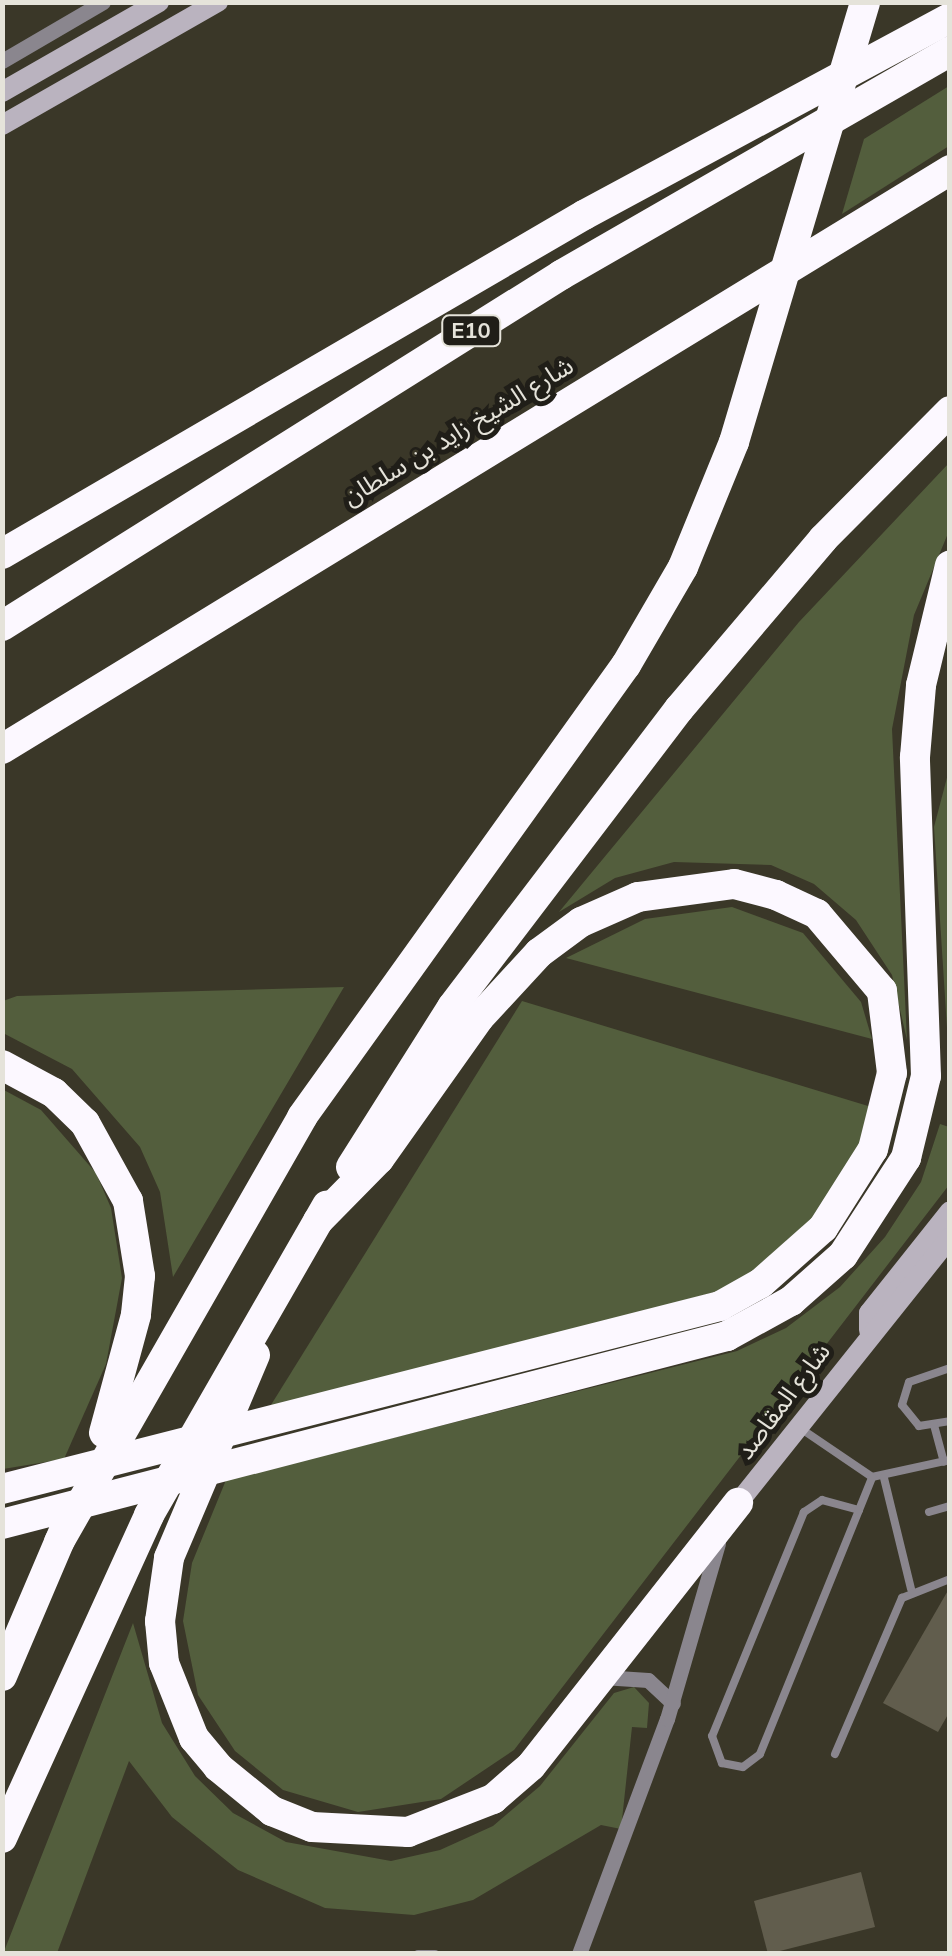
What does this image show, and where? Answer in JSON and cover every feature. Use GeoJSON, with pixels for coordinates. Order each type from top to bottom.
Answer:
{"type":"FeatureCollection","features":[{"type":"Feature","properties":{"kind":"highway"},"geometry":{"type":"LineString","coordinates":[[59,1542],[302,1116],[394,979],[626,666],[683,567],[734,442],[865,2]]}},
{"type":"Feature","properties":{"kind":"highway"},"geometry":{"type":"LineString","coordinates":[[2,554],[584,215],[950,18]]}},
{"type":"Feature","properties":{"kind":"highway","name":"E10"},"geometry":{"type":"LineString","coordinates":[[2,626],[561,274],[950,52]]}},
{"type":"Feature","properties":{"kind":"highway","name":"شارع الشيخ زايد بن سلطان"},"geometry":{"type":"LineString","coordinates":[[2,749],[950,170]]}},
{"type":"Feature","properties":{"kind":"highway"},"geometry":{"type":"LineString","coordinates":[[738,1504],[531,1766],[450,1821],[356,1835],[272,1810],[194,1738],[164,1663],[160,1621],[184,1510],[224,1398],[274,1295],[318,1221],[465,1013],[530,901],[822,539],[950,411]]}},
{"type":"Feature","properties":{"kind":"highway"},"geometry":{"type":"LineString","coordinates":[[2,1524],[727,1336],[791,1301],[843,1255],[877,1213],[918,1125],[926,1044],[915,757],[921,685],[950,565]]}},
{"type":"Feature","properties":{"kind":"highway"},"geometry":{"type":"LineString","coordinates":[[2,1492],[720,1306],[797,1257],[823,1228],[886,1114],[892,1037],[882,991],[851,948],[817,914],[734,884],[682,887],[580,922],[465,1013]]}},
{"type":"Feature","properties":{"kind":"highway"},"geometry":{"type":"LineString","coordinates":[[2,1065],[54,1093],[112,1163],[128,1201],[140,1276],[128,1351],[59,1542],[2,1676]]}},
{"type":"Feature","properties":{"kind":"highway"},"geometry":{"type":"LineString","coordinates":[[2,1838],[149,1515],[224,1398]]}},
{"type":"Feature","properties":{"kind":"street"},"geometry":{"type":"LineString","coordinates":[[2,61],[104,2]]}},
{"type":"Feature","properties":{"kind":"street"},"geometry":{"type":"LineString","coordinates":[[2,92],[159,2]]}},
{"type":"Feature","properties":{"kind":"street"},"geometry":{"type":"LineString","coordinates":[[2,124],[218,2]]}},
{"type":"Feature","properties":{"kind":"street","name":"شارع المقاصد"},"geometry":{"type":"LineString","coordinates":[[869,1330],[869,1313],[950,1211]]}},
{"type":"Feature","properties":{"kind":"street","name":"شارع المقاصد"},"geometry":{"type":"LineString","coordinates":[[738,1504],[869,1330],[884,1323],[950,1237]]}},
{"type":"Feature","properties":{"kind":"street"},"geometry":{"type":"LineString","coordinates":[[580,1954],[672,1702],[710,1565],[738,1504]]}},
{"type":"Feature","properties":{"kind":"street"},"geometry":{"type":"LineString","coordinates":[[598,1678],[632,1674],[672,1702]]}},
{"type":"Feature","properties":{"kind":"lane"},"geometry":{"type":"LineString","coordinates":[[950,1368],[916,1377],[902,1397],[913,1423],[934,1425],[950,1421]]}},
{"type":"Feature","properties":{"kind":"lane"},"geometry":{"type":"LineString","coordinates":[[796,1425],[872,1477],[884,1478],[946,1461],[934,1425]]}},
{"type":"Feature","properties":{"kind":"lane"},"geometry":{"type":"LineString","coordinates":[[859,1510],[822,1500],[804,1512],[712,1736],[722,1763],[743,1767],[760,1754],[859,1510],[872,1477]]}},
{"type":"Feature","properties":{"kind":"lane"},"geometry":{"type":"LineString","coordinates":[[884,1478],[911,1589]]}},
{"type":"Feature","properties":{"kind":"lane"},"geometry":{"type":"LineString","coordinates":[[929,1512],[950,1506]]}},
{"type":"Feature","properties":{"kind":"lane"},"geometry":{"type":"LineString","coordinates":[[834,1754],[898,1604],[911,1589],[950,1579]]}},
{"type":"Feature","properties":{"kind":"lane"},"geometry":{"type":"LineString","coordinates":[[418,1954],[435,1954]]}},
{"type":"Feature","properties":{"kind":"green space"},"geometry":{"type":"Polygon","coordinates":[[[949,86],[949,146],[842,214],[864,139],[949,86]]]}},
{"type":"Feature","properties":{"kind":"green space"},"geometry":{"type":"Polygon","coordinates":[[[949,463],[949,531],[914,615],[892,729],[907,1040],[892,975],[856,920],[814,884],[771,865],[674,862],[615,878],[559,912],[799,622],[949,463]]]}},
{"type":"Feature","properties":{"kind":"green space"},"geometry":{"type":"Polygon","coordinates":[[[949,770],[950,1059],[934,827],[949,770]]]}},
{"type":"Feature","properties":{"kind":"green space"},"geometry":{"type":"Polygon","coordinates":[[[732,907],[803,933],[861,1002],[872,1039],[566,958],[645,919],[732,907]]]}},
{"type":"Feature","properties":{"kind":"green space"},"geometry":{"type":"Polygon","coordinates":[[[344,987],[173,1277],[160,1192],[140,1147],[72,1069],[3,1033],[3,1001],[17,996],[344,987]]]}},
{"type":"Feature","properties":{"kind":"green space"},"geometry":{"type":"Polygon","coordinates":[[[522,1001],[878,1109],[841,1191],[755,1274],[715,1292],[266,1413],[522,1001]]]}},
{"type":"Feature","properties":{"kind":"green space"},"geometry":{"type":"Polygon","coordinates":[[[2,1089],[41,1110],[96,1173],[111,1208],[122,1278],[106,1364],[64,1459],[3,1469],[2,1089]]]}},
{"type":"Feature","properties":{"kind":"green space"},"geometry":{"type":"Polygon","coordinates":[[[940,1124],[949,1127],[949,1185],[514,1750],[441,1799],[358,1812],[283,1790],[235,1751],[198,1695],[183,1621],[192,1563],[226,1480],[737,1351],[786,1328],[840,1287],[885,1237],[921,1182],[940,1124]]]}},
{"type":"Feature","properties":{"kind":"green space"},"geometry":{"type":"Polygon","coordinates":[[[133,1623],[162,1723],[195,1776],[233,1813],[286,1842],[391,1861],[440,1850],[493,1826],[540,1786],[614,1693],[634,1687],[649,1703],[647,1728],[632,1727],[621,1829],[601,1825],[473,1900],[414,1915],[325,1908],[238,1870],[172,1817],[129,1761],[57,1953],[3,1954],[133,1623]]]}},
{"type":"Feature","properties":{"kind":"building"},"geometry":{"type":"Polygon","coordinates":[[[950,1587],[950,1711],[938,1732],[883,1703],[950,1587]]]}},
{"type":"Feature","properties":{"kind":"building"},"geometry":{"type":"Polygon","coordinates":[[[861,1872],[875,1927],[768,1954],[754,1901],[861,1872]]]}}]}
